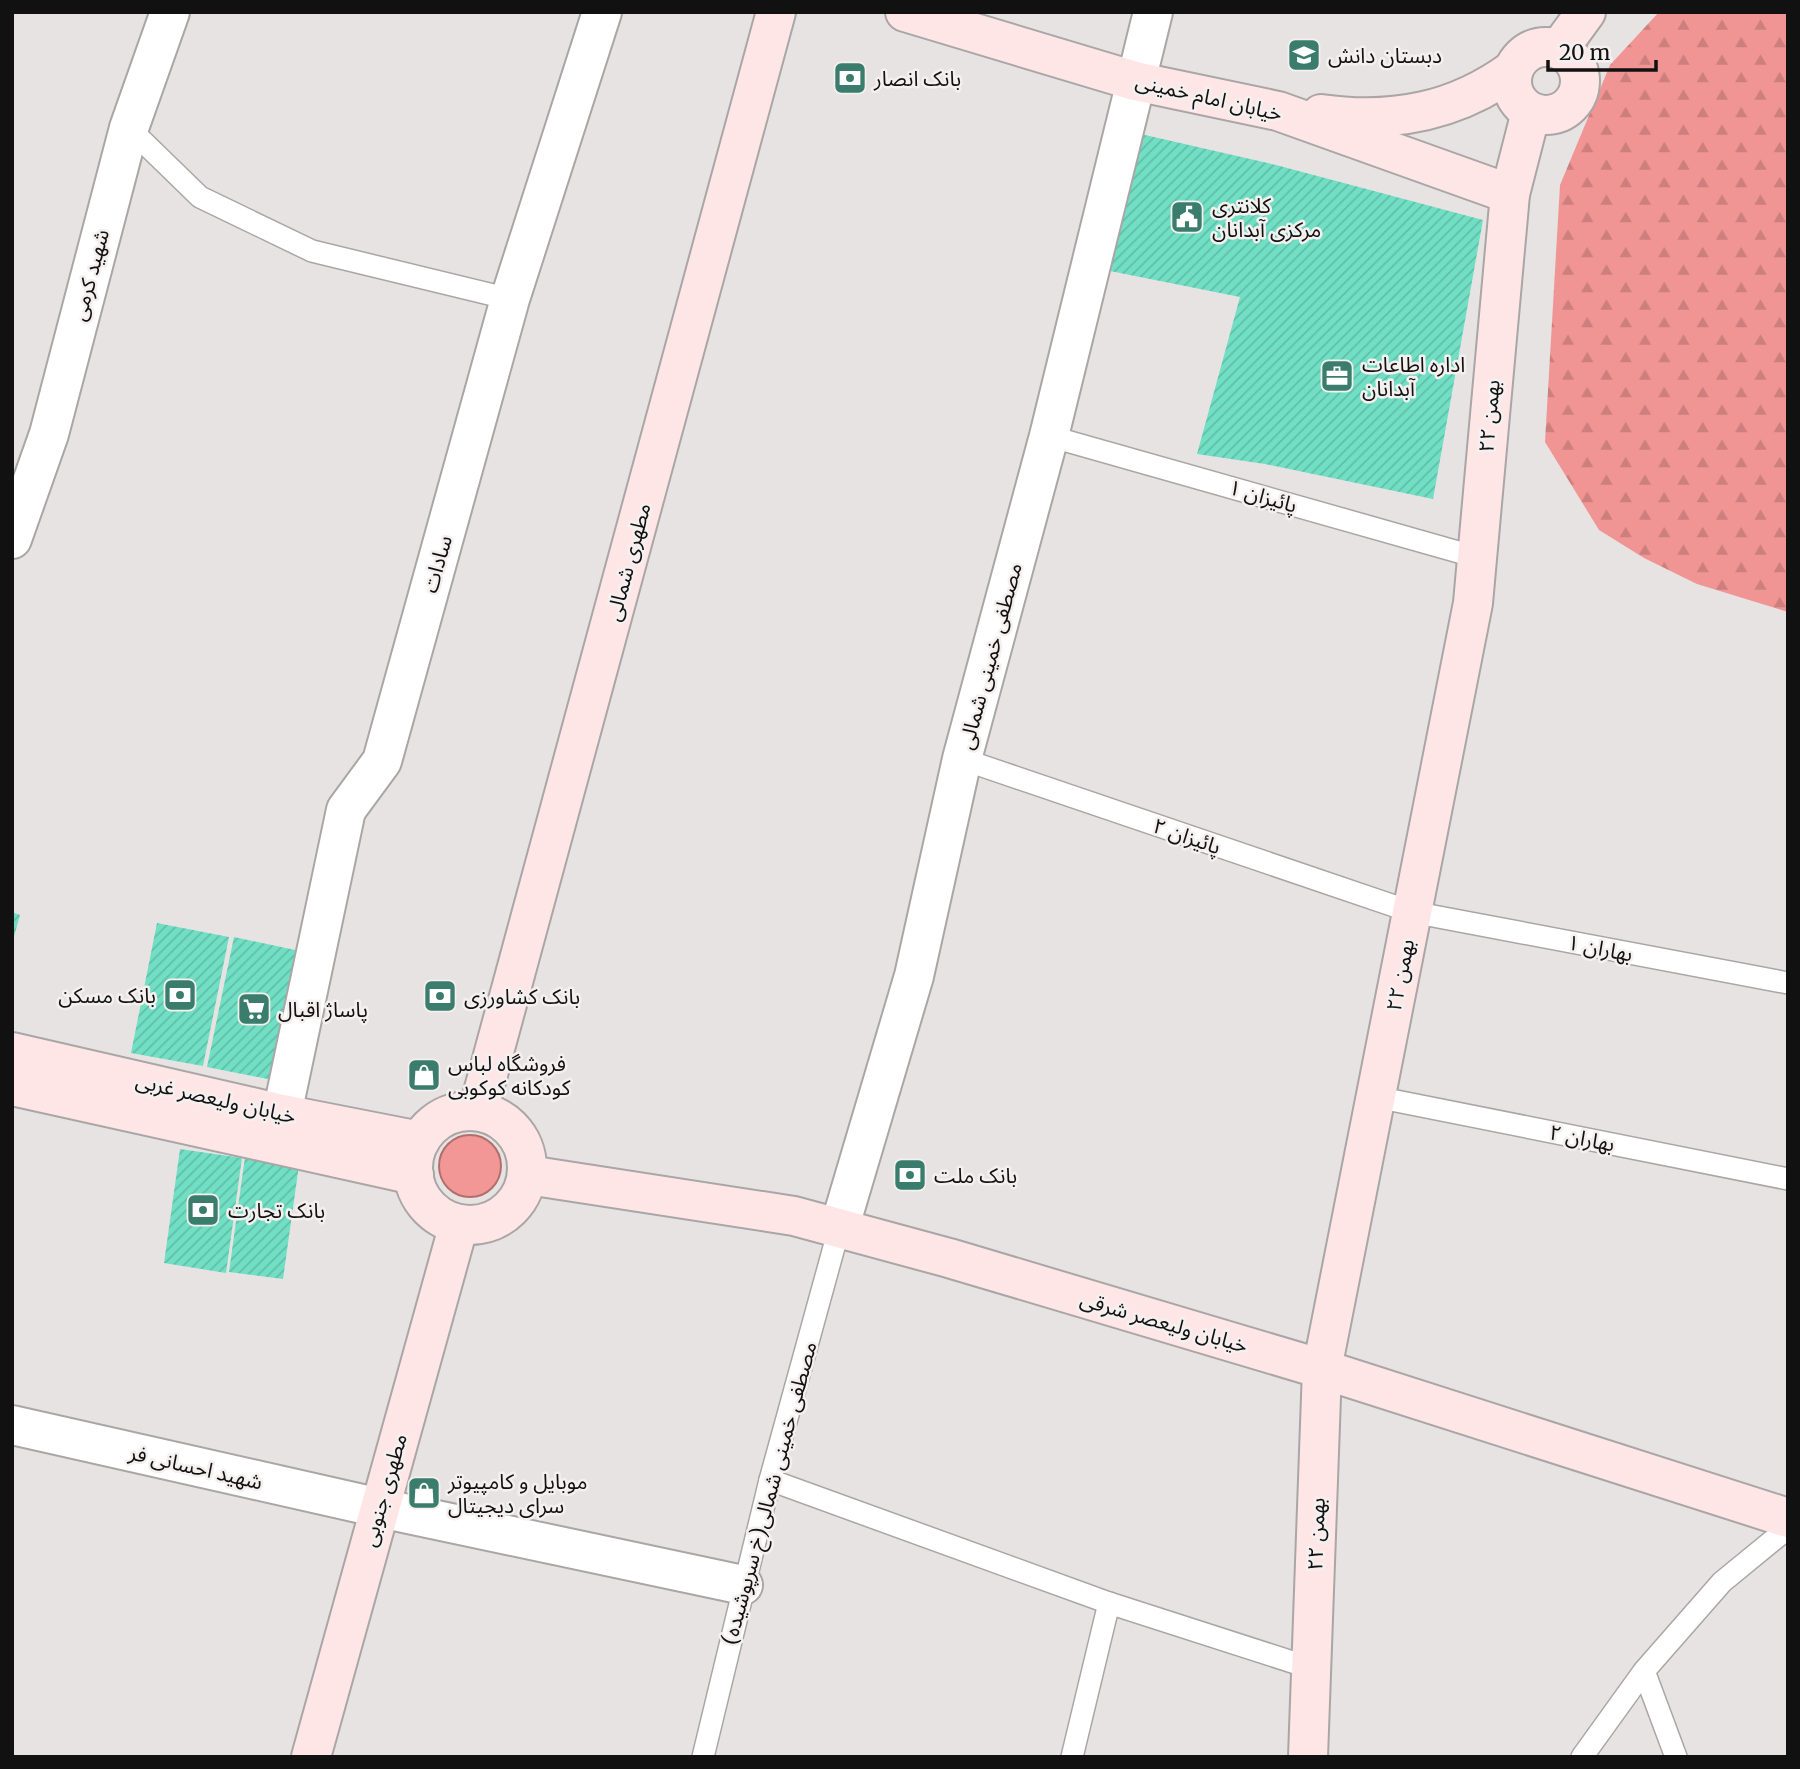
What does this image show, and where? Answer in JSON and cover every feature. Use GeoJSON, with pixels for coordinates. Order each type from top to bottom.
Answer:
{"type":"FeatureCollection","features":[{"type":"Feature","properties":{"kind":"main road","name":"مطهری شمالی"},"geometry":{"type":"LineString","coordinates":[[478,1111],[776,12]]}},
{"type":"Feature","properties":{"kind":"main road","name":"خیابان امام خمینی"},"geometry":{"type":"LineString","coordinates":[[905,12],[1135,81],[1278,111],[1510,194]]}},
{"type":"Feature","properties":{"kind":"main road"},"geometry":{"type":"LineString","coordinates":[[1559,49],[1586,12]]}},
{"type":"Feature","properties":{"kind":"main road"},"geometry":{"type":"LineString","coordinates":[[1278,111],[1342,117],[1427,112],[1464,101],[1514,69],[1527,52],[1549,46],[1569,54],[1580,74],[1578,95],[1572,104],[1553,115],[1531,112],[1517,99],[1513,89],[1514,69]]}},
{"type":"Feature","properties":{"kind":"main road","name":"۲۲ بهمن"},"geometry":{"type":"LineString","coordinates":[[1308,1757],[1322,1369],[1473,603],[1510,194],[1531,112]]}},
{"type":"Feature","properties":{"kind":"main road","name":"خیابان ولیعصر غربی"},"geometry":{"type":"LineString","coordinates":[[12,1052],[282,1114],[417,1158]]}},
{"type":"Feature","properties":{"kind":"main road"},"geometry":{"type":"LineString","coordinates":[[12,1086],[417,1158]]}},
{"type":"Feature","properties":{"kind":"main road"},"geometry":{"type":"LineString","coordinates":[[478,1111],[503,1121],[521,1141],[527,1157],[528,1175],[522,1193],[512,1208],[496,1219],[478,1225],[459,1224],[442,1218],[428,1207],[418,1192],[417,1158],[430,1127],[444,1117],[478,1111]]}},
{"type":"Feature","properties":{"kind":"main road","name":"خیابان ولیعصر شرقی"},"geometry":{"type":"LineString","coordinates":[[528,1175],[794,1216],[949,1258],[1322,1369],[1788,1518]]}},
{"type":"Feature","properties":{"kind":"main road","name":"مطهری جنوبی"},"geometry":{"type":"LineString","coordinates":[[311,1757],[459,1224]]}},
{"type":"Feature","properties":{"kind":"street","name":"شهید کرمی"},"geometry":{"type":"LineString","coordinates":[[12,539],[49,434],[129,128],[170,12]]}},
{"type":"Feature","properties":{"kind":"street","name":"سادات"},"geometry":{"type":"LineString","coordinates":[[282,1114],[346,810],[382,761],[510,299],[602,12]]}},
{"type":"Feature","properties":{"kind":"street","name":"مصطفی خمینی شمالی"},"geometry":{"type":"LineString","coordinates":[[839,1229],[914,976],[962,759],[1049,436],[1153,12]]}},
{"type":"Feature","properties":{"kind":"street","name":"شهید احسانی فر"},"geometry":{"type":"LineString","coordinates":[[12,1425],[743,1586]]}},
{"type":"Feature","properties":{"kind":"lane"},"geometry":{"type":"LineString","coordinates":[[129,128],[200,197],[312,251],[510,299]]}},
{"type":"Feature","properties":{"kind":"lane","name":"پائیزان ۱"},"geometry":{"type":"LineString","coordinates":[[1049,436],[1476,557]]}},
{"type":"Feature","properties":{"kind":"lane","name":"پائیزان ۲"},"geometry":{"type":"LineString","coordinates":[[962,759],[1412,912]]}},
{"type":"Feature","properties":{"kind":"lane","name":"بهاران ۱"},"geometry":{"type":"LineString","coordinates":[[1412,912],[1788,984]]}},
{"type":"Feature","properties":{"kind":"lane","name":"بهاران ۲"},"geometry":{"type":"LineString","coordinates":[[1376,1097],[1788,1180]]}},
{"type":"Feature","properties":{"kind":"lane","name":"مصطفی خمینی شمالی(خ سرپوشیده)"},"geometry":{"type":"LineString","coordinates":[[703,1757],[770,1480],[839,1229]]}},
{"type":"Feature","properties":{"kind":"lane"},"geometry":{"type":"LineString","coordinates":[[770,1480],[1108,1603],[1311,1668]]}},
{"type":"Feature","properties":{"kind":"lane"},"geometry":{"type":"LineString","coordinates":[[1581,1757],[1644,1671],[1722,1582],[1788,1528]]}},
{"type":"Feature","properties":{"kind":"lane"},"geometry":{"type":"LineString","coordinates":[[1072,1757],[1108,1603]]}},
{"type":"Feature","properties":{"kind":"lane"},"geometry":{"type":"LineString","coordinates":[[1644,1671],[1676,1757]]}},
{"type":"Feature","properties":{"kind":"green space"},"geometry":{"type":"Polygon","coordinates":[[[1659,12],[1788,12],[1788,612],[1697,584],[1644,558],[1599,530],[1545,442],[1560,185],[1610,65],[1659,12]]]}},
{"type":"Feature","properties":{"kind":"shaded area"},"geometry":{"type":"Polygon","coordinates":[[[470,1135],[492,1144],[501,1166],[492,1188],[470,1197],[448,1188],[439,1166],[448,1144],[470,1135]]]}},
{"type":"Feature","properties":{"kind":"building","name":"اداره اطاعات آبدانان"},"geometry":{"type":"Polygon","coordinates":[[[1132,132],[1276,165],[1483,220],[1433,499],[1265,464],[1197,454],[1240,297],[1100,269],[1132,132]]]}},
{"type":"Feature","properties":{"kind":"building"},"geometry":{"type":"Polygon","coordinates":[[[12,912],[20,915],[13,940],[12,940],[12,912]]]}},
{"type":"Feature","properties":{"kind":"building","name":"بانک مسکن"},"geometry":{"type":"Polygon","coordinates":[[[157,923],[229,937],[203,1066],[131,1053],[157,923]]]}},
{"type":"Feature","properties":{"kind":"building","name":"پاساژ اقبال"},"geometry":{"type":"Polygon","coordinates":[[[234,937],[300,951],[273,1080],[207,1067],[234,937]]]}},
{"type":"Feature","properties":{"kind":"building","name":"بانک تجارت"},"geometry":{"type":"Polygon","coordinates":[[[180,1149],[242,1158],[226,1273],[164,1263],[180,1149]]]}},
{"type":"Feature","properties":{"kind":"building"},"geometry":{"type":"Polygon","coordinates":[[[245,1157],[299,1165],[283,1279],[229,1272],[245,1157]]]}},
{"type":"Feature","properties":{"kind":"place","name":"دبستان دانش"},"geometry":{"type":"Point","coordinates":[1304,55]}},
{"type":"Feature","properties":{"kind":"place","name":"بانک انصار"},"geometry":{"type":"Point","coordinates":[850,78]}},
{"type":"Feature","properties":{"kind":"place","name":"کلانتری مرکزی آبدانان"},"geometry":{"type":"Point","coordinates":[1187,217]}},
{"type":"Feature","properties":{"kind":"place","name":"اداره اطاعات آبدانان"},"geometry":{"type":"Point","coordinates":[1337,376]}},
{"type":"Feature","properties":{"kind":"place","name":"بانک مسکن"},"geometry":{"type":"Point","coordinates":[180,995]}},
{"type":"Feature","properties":{"kind":"place","name":"بانک کشاورزی"},"geometry":{"type":"Point","coordinates":[440,996]}},
{"type":"Feature","properties":{"kind":"place","name":"پاساژ اقبال"},"geometry":{"type":"Point","coordinates":[254,1009]}},
{"type":"Feature","properties":{"kind":"place","name":"فروشگاه لباس کودکانه کوکوبی"},"geometry":{"type":"Point","coordinates":[424,1075]}},
{"type":"Feature","properties":{"kind":"place","name":"بانک ملت"},"geometry":{"type":"Point","coordinates":[910,1175]}},
{"type":"Feature","properties":{"kind":"place","name":"بانک تجارت"},"geometry":{"type":"Point","coordinates":[203,1210]}},
{"type":"Feature","properties":{"kind":"place","name":"موبایل و کامپیوتر سرای دیجیتال"},"geometry":{"type":"Point","coordinates":[424,1493]}}]}
